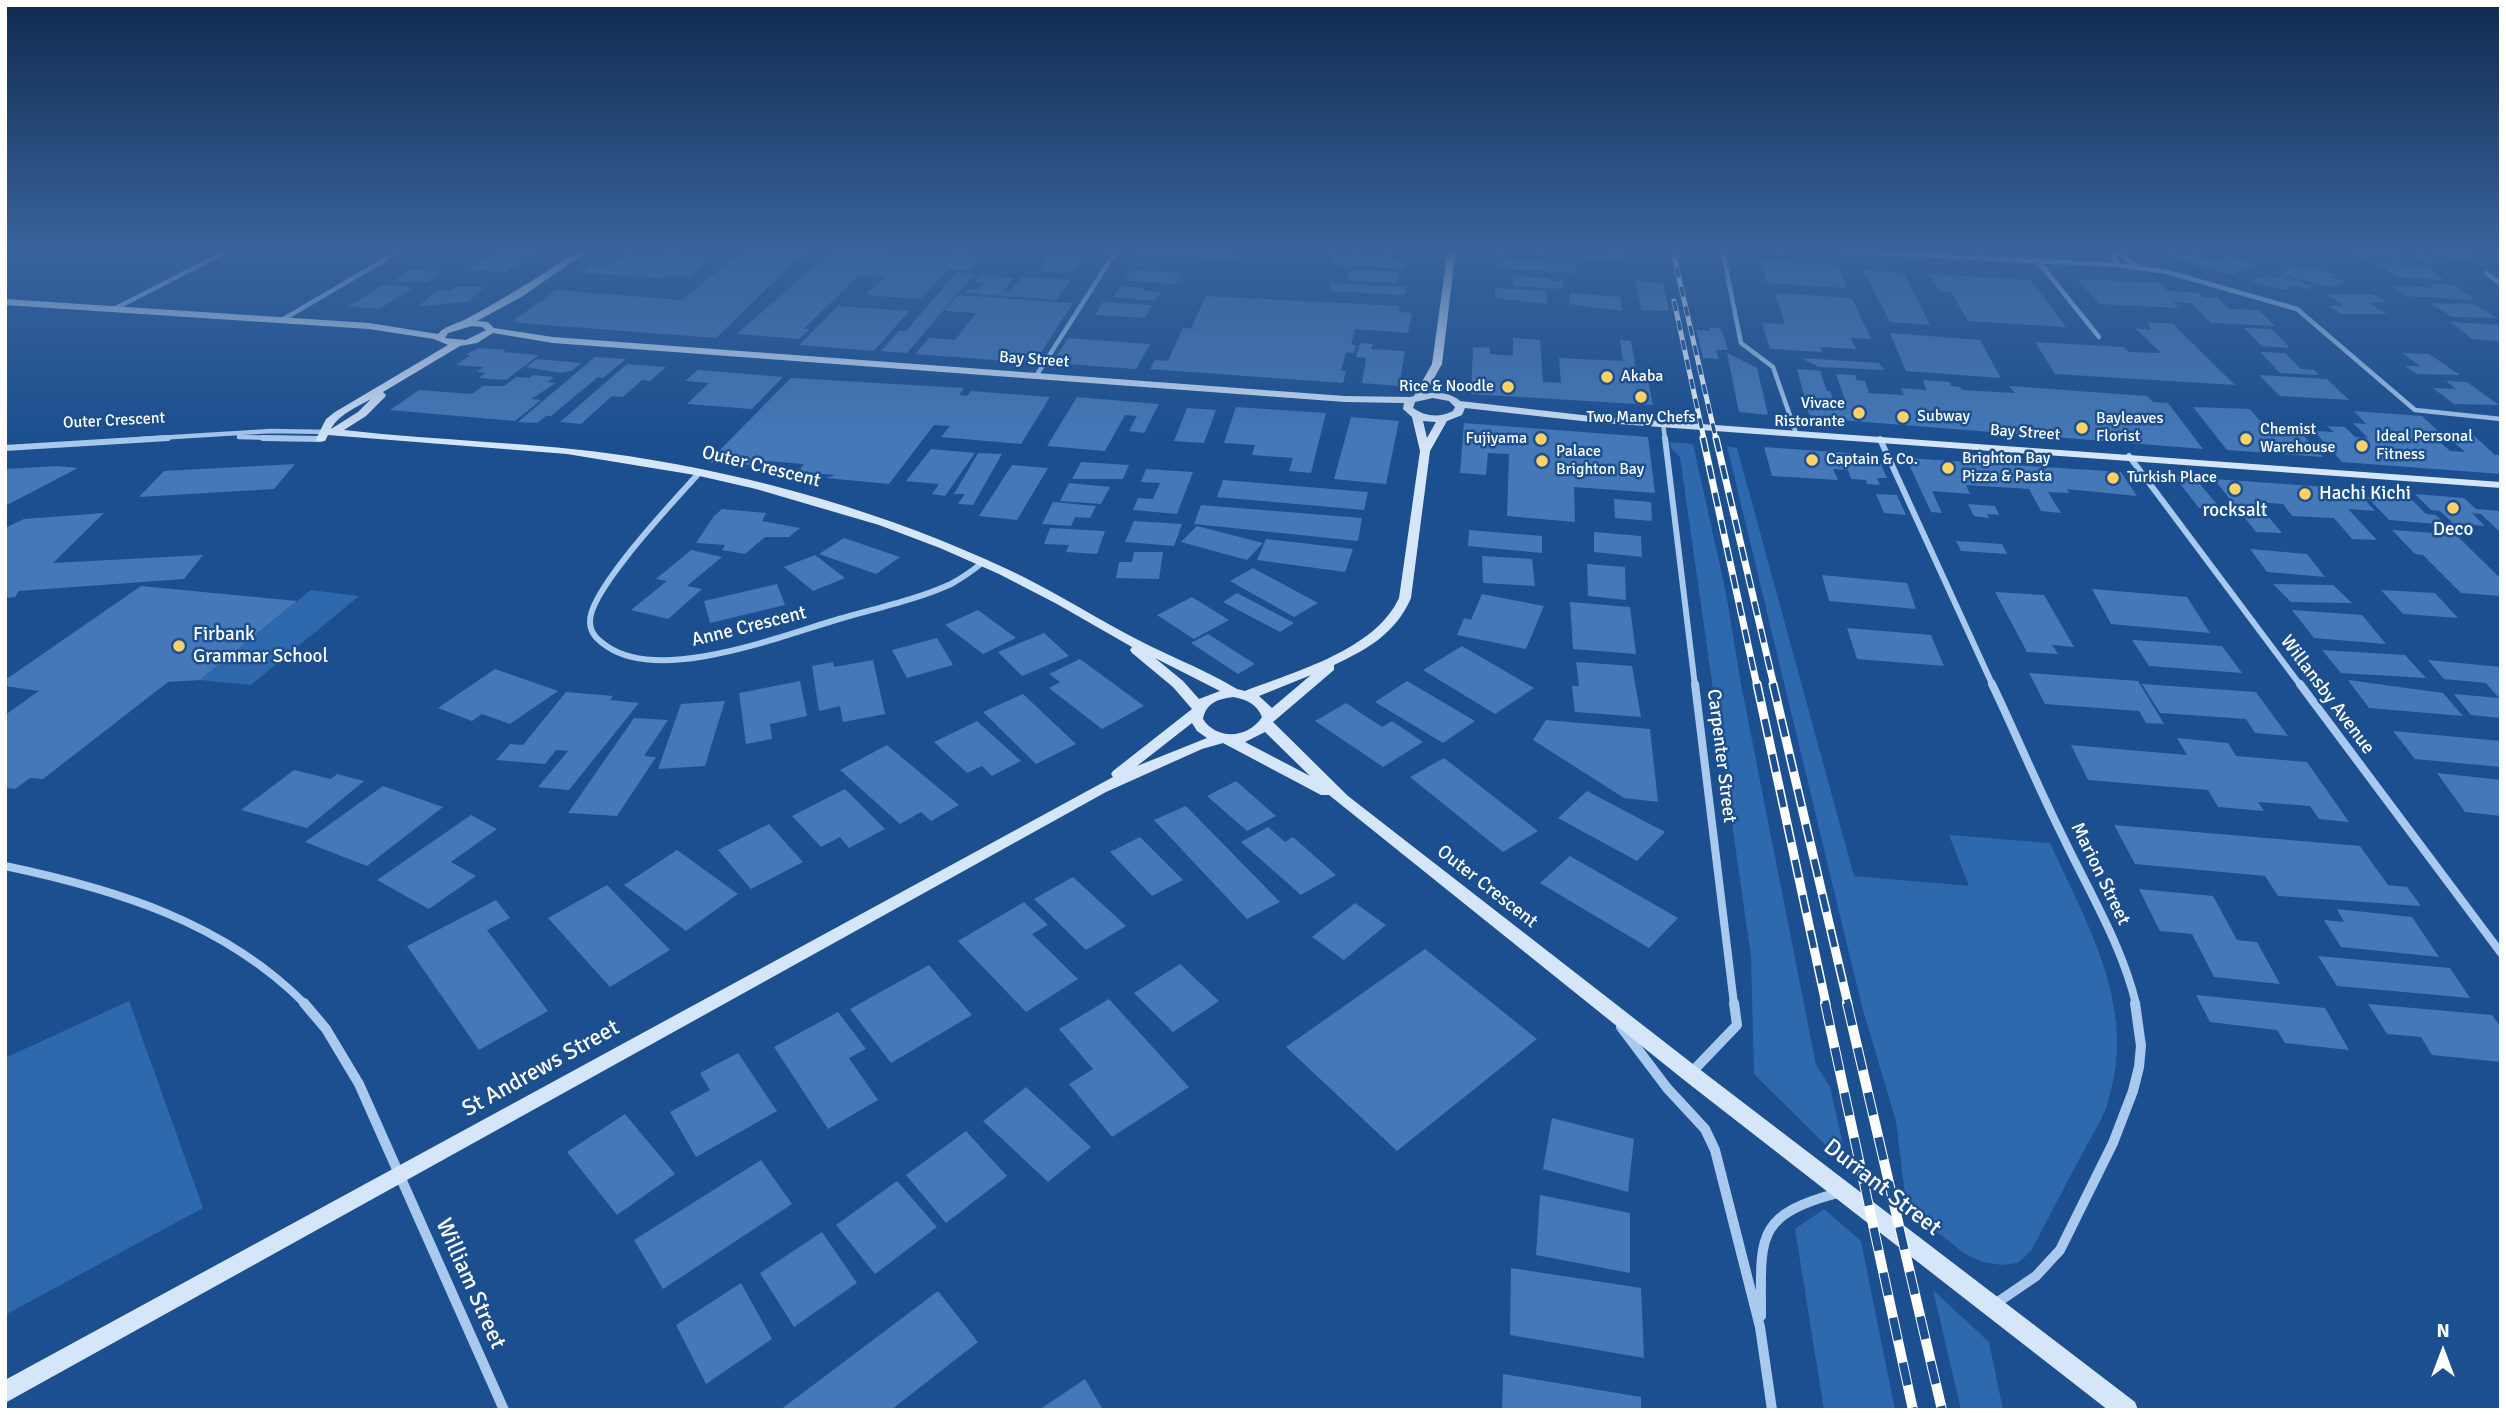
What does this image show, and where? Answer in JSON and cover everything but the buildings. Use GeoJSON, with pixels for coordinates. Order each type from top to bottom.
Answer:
{"type":"FeatureCollection","features":[{"type":"Feature","properties":{"kind":"street"},"geometry":{"type":"LineString","coordinates":[[191,314],[369,326],[461,325]]}},
{"type":"Feature","properties":{"kind":"street"},"geometry":{"type":"LineString","coordinates":[[282,320],[292,314]]}},
{"type":"Feature","properties":{"kind":"street"},"geometry":{"type":"LineString","coordinates":[[412,369],[445,331],[483,314]]}},
{"type":"Feature","properties":{"kind":"street"},"geometry":{"type":"LineString","coordinates":[[327,434],[362,414],[386,388],[412,369],[459,343],[474,340],[504,314]]}},
{"type":"Feature","properties":{"kind":"street"},"geometry":{"type":"LineString","coordinates":[[1036,376],[1076,314]]}},
{"type":"Feature","properties":{"kind":"street"},"geometry":{"type":"LineString","coordinates":[[1425,451],[1413,405],[1437,364],[1443,314]]}},
{"type":"Feature","properties":{"kind":"street"},"geometry":{"type":"LineString","coordinates":[[1735,314],[1741,343],[1773,367],[1796,433]]}},
{"type":"Feature","properties":{"kind":"street"},"geometry":{"type":"LineString","coordinates":[[2081,314],[2099,337]]}},
{"type":"Feature","properties":{"kind":"street"},"geometry":{"type":"LineString","coordinates":[[2303,314],[2407,406],[2415,410],[2501,419]]}},
{"type":"Feature","properties":{"kind":"street","name":"Bay Street"},"geometry":{"type":"LineString","coordinates":[[461,325],[495,324],[553,340]]}},
{"type":"Feature","properties":{"kind":"street"},"geometry":{"type":"LineString","coordinates":[[369,326],[459,343]]}},
{"type":"Feature","properties":{"kind":"street","name":"Bay Street"},"geometry":{"type":"LineString","coordinates":[[474,340],[553,340],[1413,405]]}},
{"type":"Feature","properties":{"kind":"street"},"geometry":{"type":"LineString","coordinates":[[1340,657],[1240,694],[1213,697],[1198,710],[1199,725],[1213,736],[1251,736],[1340,657],[1380,633],[1401,614],[1425,451],[1443,419],[1458,408],[1447,397],[1437,364]]}},
{"type":"Feature","properties":{"kind":"street"},"geometry":{"type":"LineString","coordinates":[[1413,405],[1447,397]]}},
{"type":"Feature","properties":{"kind":"street"},"geometry":{"type":"LineString","coordinates":[[1413,405],[1443,419]]}},
{"type":"Feature","properties":{"kind":"street","name":"Bay Street"},"geometry":{"type":"LineString","coordinates":[[1458,408],[2501,485]]}},
{"type":"Feature","properties":{"kind":"street","name":"Carpenter Street"},"geometry":{"type":"LineString","coordinates":[[1662,424],[1737,1025],[1690,1074]]}},
{"type":"Feature","properties":{"kind":"street","name":"Outer Crescent"},"geometry":{"type":"LineString","coordinates":[[5,448],[225,436],[258,440],[327,434],[463,440],[567,451],[699,473],[859,514],[917,535],[1060,600],[1120,636],[1240,694]]}},
{"type":"Feature","properties":{"kind":"street","name":"Marion Street"},"geometry":{"type":"LineString","coordinates":[[1880,439],[2125,969],[2138,1009],[2142,1047],[2136,1085],[2124,1116],[2055,1260],[2035,1278],[1991,1306]]}},
{"type":"Feature","properties":{"kind":"street","name":"Willansby Avenue"},"geometry":{"type":"LineString","coordinates":[[2129,456],[2501,953]]}},
{"type":"Feature","properties":{"kind":"street","name":"Anne Crescent"},"geometry":{"type":"LineString","coordinates":[[699,473],[607,584],[594,605],[589,620],[592,632],[608,650],[665,660],[718,654],[944,587],[982,563]]}},
{"type":"Feature","properties":{"kind":"street","name":"Outer Crescent"},"geometry":{"type":"LineString","coordinates":[[1120,636],[1178,684],[1198,710]]}},
{"type":"Feature","properties":{"kind":"street"},"geometry":{"type":"LineString","coordinates":[[1240,694],[1263,704],[1267,721]]}},
{"type":"Feature","properties":{"kind":"street","name":"St Andrews Street"},"geometry":{"type":"LineString","coordinates":[[1101,788],[1198,710]]}},
{"type":"Feature","properties":{"kind":"street","name":"Outer Crescent"},"geometry":{"type":"LineString","coordinates":[[1267,721],[1343,800],[1606,1007]]}},
{"type":"Feature","properties":{"kind":"street","name":"Outer Crescent"},"geometry":{"type":"LineString","coordinates":[[1226,738],[1343,800]]}},
{"type":"Feature","properties":{"kind":"street","name":"St Andrews Street"},"geometry":{"type":"LineString","coordinates":[[5,1392],[1101,788],[1198,746],[1226,738]]}},
{"type":"Feature","properties":{"kind":"street","name":"William Street"},"geometry":{"type":"LineString","coordinates":[[5,866],[104,890],[154,907],[215,935],[268,970],[311,1011],[339,1047],[401,1175],[419,1223],[504,1410]]}},
{"type":"Feature","properties":{"kind":"street"},"geometry":{"type":"LineString","coordinates":[[1606,1007],[1667,1088],[1705,1129],[1715,1150],[1760,1327],[1772,1410]]}},
{"type":"Feature","properties":{"kind":"street","name":"Durrant Street"},"geometry":{"type":"LineString","coordinates":[[1606,1007],[2127,1410]]}},
{"type":"Feature","properties":{"kind":"street"},"geometry":{"type":"LineString","coordinates":[[1760,1327],[1762,1247],[1774,1219],[1804,1200],[1844,1192]]}},
{"type":"Feature","properties":{"kind":"shaded area"},"geometry":{"type":"Polygon","coordinates":[[[1670,442],[1693,444],[1726,593],[1741,684],[1816,1065],[1830,1087],[1848,1167],[1754,1074],[1751,957],[1680,457],[1671,448],[1670,442]]]}},
{"type":"Feature","properties":{"kind":"shaded area"},"geometry":{"type":"Polygon","coordinates":[[[1727,446],[1737,448],[1854,876],[1969,886],[1949,835],[2050,843],[2094,939],[2114,1004],[2117,1038],[2115,1072],[2106,1108],[2098,1126],[2031,1251],[2018,1263],[2002,1265],[1983,1262],[1965,1254],[1917,1216],[1906,1203],[1896,1121],[1862,1007],[1727,446]]]}},
{"type":"Feature","properties":{"kind":"shaded area"},"geometry":{"type":"Polygon","coordinates":[[[311,590],[359,596],[251,685],[200,680],[311,590]]]}},
{"type":"Feature","properties":{"kind":"shaded area"},"geometry":{"type":"Polygon","coordinates":[[[129,1001],[203,1208],[5,1315],[5,1058],[129,1001]]]}},
{"type":"Feature","properties":{"kind":"shaded area"},"geometry":{"type":"Polygon","coordinates":[[[1824,1209],[1861,1241],[1895,1410],[1824,1410],[1795,1229],[1824,1209]]]}},
{"type":"Feature","properties":{"kind":"shaded area"},"geometry":{"type":"Polygon","coordinates":[[[1933,1290],[1989,1342],[2003,1410],[1961,1410],[1933,1290]]]}},
{"type":"Feature","properties":{"kind":"railway"},"geometry":{"type":"LineString","coordinates":[[1677,314],[1704,439]]}},
{"type":"Feature","properties":{"kind":"railway"},"geometry":{"type":"LineString","coordinates":[[1687,314],[1716,439]]}},
{"type":"Feature","properties":{"kind":"railway"},"geometry":{"type":"LineString","coordinates":[[1703,438],[1757,686]]}},
{"type":"Feature","properties":{"kind":"railway"},"geometry":{"type":"LineString","coordinates":[[1716,438],[1774,686]]}},
{"type":"Feature","properties":{"kind":"railway"},"geometry":{"type":"LineString","coordinates":[[1757,684],[1826,1004]]}},
{"type":"Feature","properties":{"kind":"railway"},"geometry":{"type":"LineString","coordinates":[[1773,684],[1848,1004]]}},
{"type":"Feature","properties":{"kind":"railway"},"geometry":{"type":"LineString","coordinates":[[1825,1003],[1913,1410]]}},
{"type":"Feature","properties":{"kind":"railway"},"geometry":{"type":"LineString","coordinates":[[1847,1003],[1942,1410]]}},
{"type":"Feature","properties":{"kind":"place","name":"Akaba"},"geometry":{"type":"Point","coordinates":[1607,377]}},
{"type":"Feature","properties":{"kind":"place","name":"Rice & Noodle"},"geometry":{"type":"Point","coordinates":[1508,387]}},
{"type":"Feature","properties":{"kind":"place","name":"Two Many Chefs"},"geometry":{"type":"Point","coordinates":[1641,397]}},
{"type":"Feature","properties":{"kind":"place","name":"Vivace Ristorante"},"geometry":{"type":"Point","coordinates":[1859,413]}},
{"type":"Feature","properties":{"kind":"place","name":"Subway"},"geometry":{"type":"Point","coordinates":[1903,417]}},
{"type":"Feature","properties":{"kind":"place","name":"Bayleaves Florist"},"geometry":{"type":"Point","coordinates":[2082,428]}},
{"type":"Feature","properties":{"kind":"place","name":"Fujiyama"},"geometry":{"type":"Point","coordinates":[1541,439]}},
{"type":"Feature","properties":{"kind":"place","name":"Chemist Warehouse"},"geometry":{"type":"Point","coordinates":[2246,439]}},
{"type":"Feature","properties":{"kind":"place","name":"Ideal Personal Fitness"},"geometry":{"type":"Point","coordinates":[2362,446]}},
{"type":"Feature","properties":{"kind":"place","name":"Captain & Co."},"geometry":{"type":"Point","coordinates":[1812,460]}},
{"type":"Feature","properties":{"kind":"place","name":"Palace Brighton Bay"},"geometry":{"type":"Point","coordinates":[1542,461]}},
{"type":"Feature","properties":{"kind":"place","name":"Brighton Bay Pizza & Pasta"},"geometry":{"type":"Point","coordinates":[1948,468]}},
{"type":"Feature","properties":{"kind":"place","name":"Turkish Place"},"geometry":{"type":"Point","coordinates":[2113,478]}},
{"type":"Feature","properties":{"kind":"place","name":"rocksalt"},"geometry":{"type":"Point","coordinates":[2235,489]}},
{"type":"Feature","properties":{"kind":"place","name":"Hachi Kichi"},"geometry":{"type":"Point","coordinates":[2305,494]}},
{"type":"Feature","properties":{"kind":"place","name":"Deco"},"geometry":{"type":"Point","coordinates":[2453,508]}},
{"type":"Feature","properties":{"kind":"place","name":"Firbank Grammar School"},"geometry":{"type":"Point","coordinates":[179,646]}}]}
